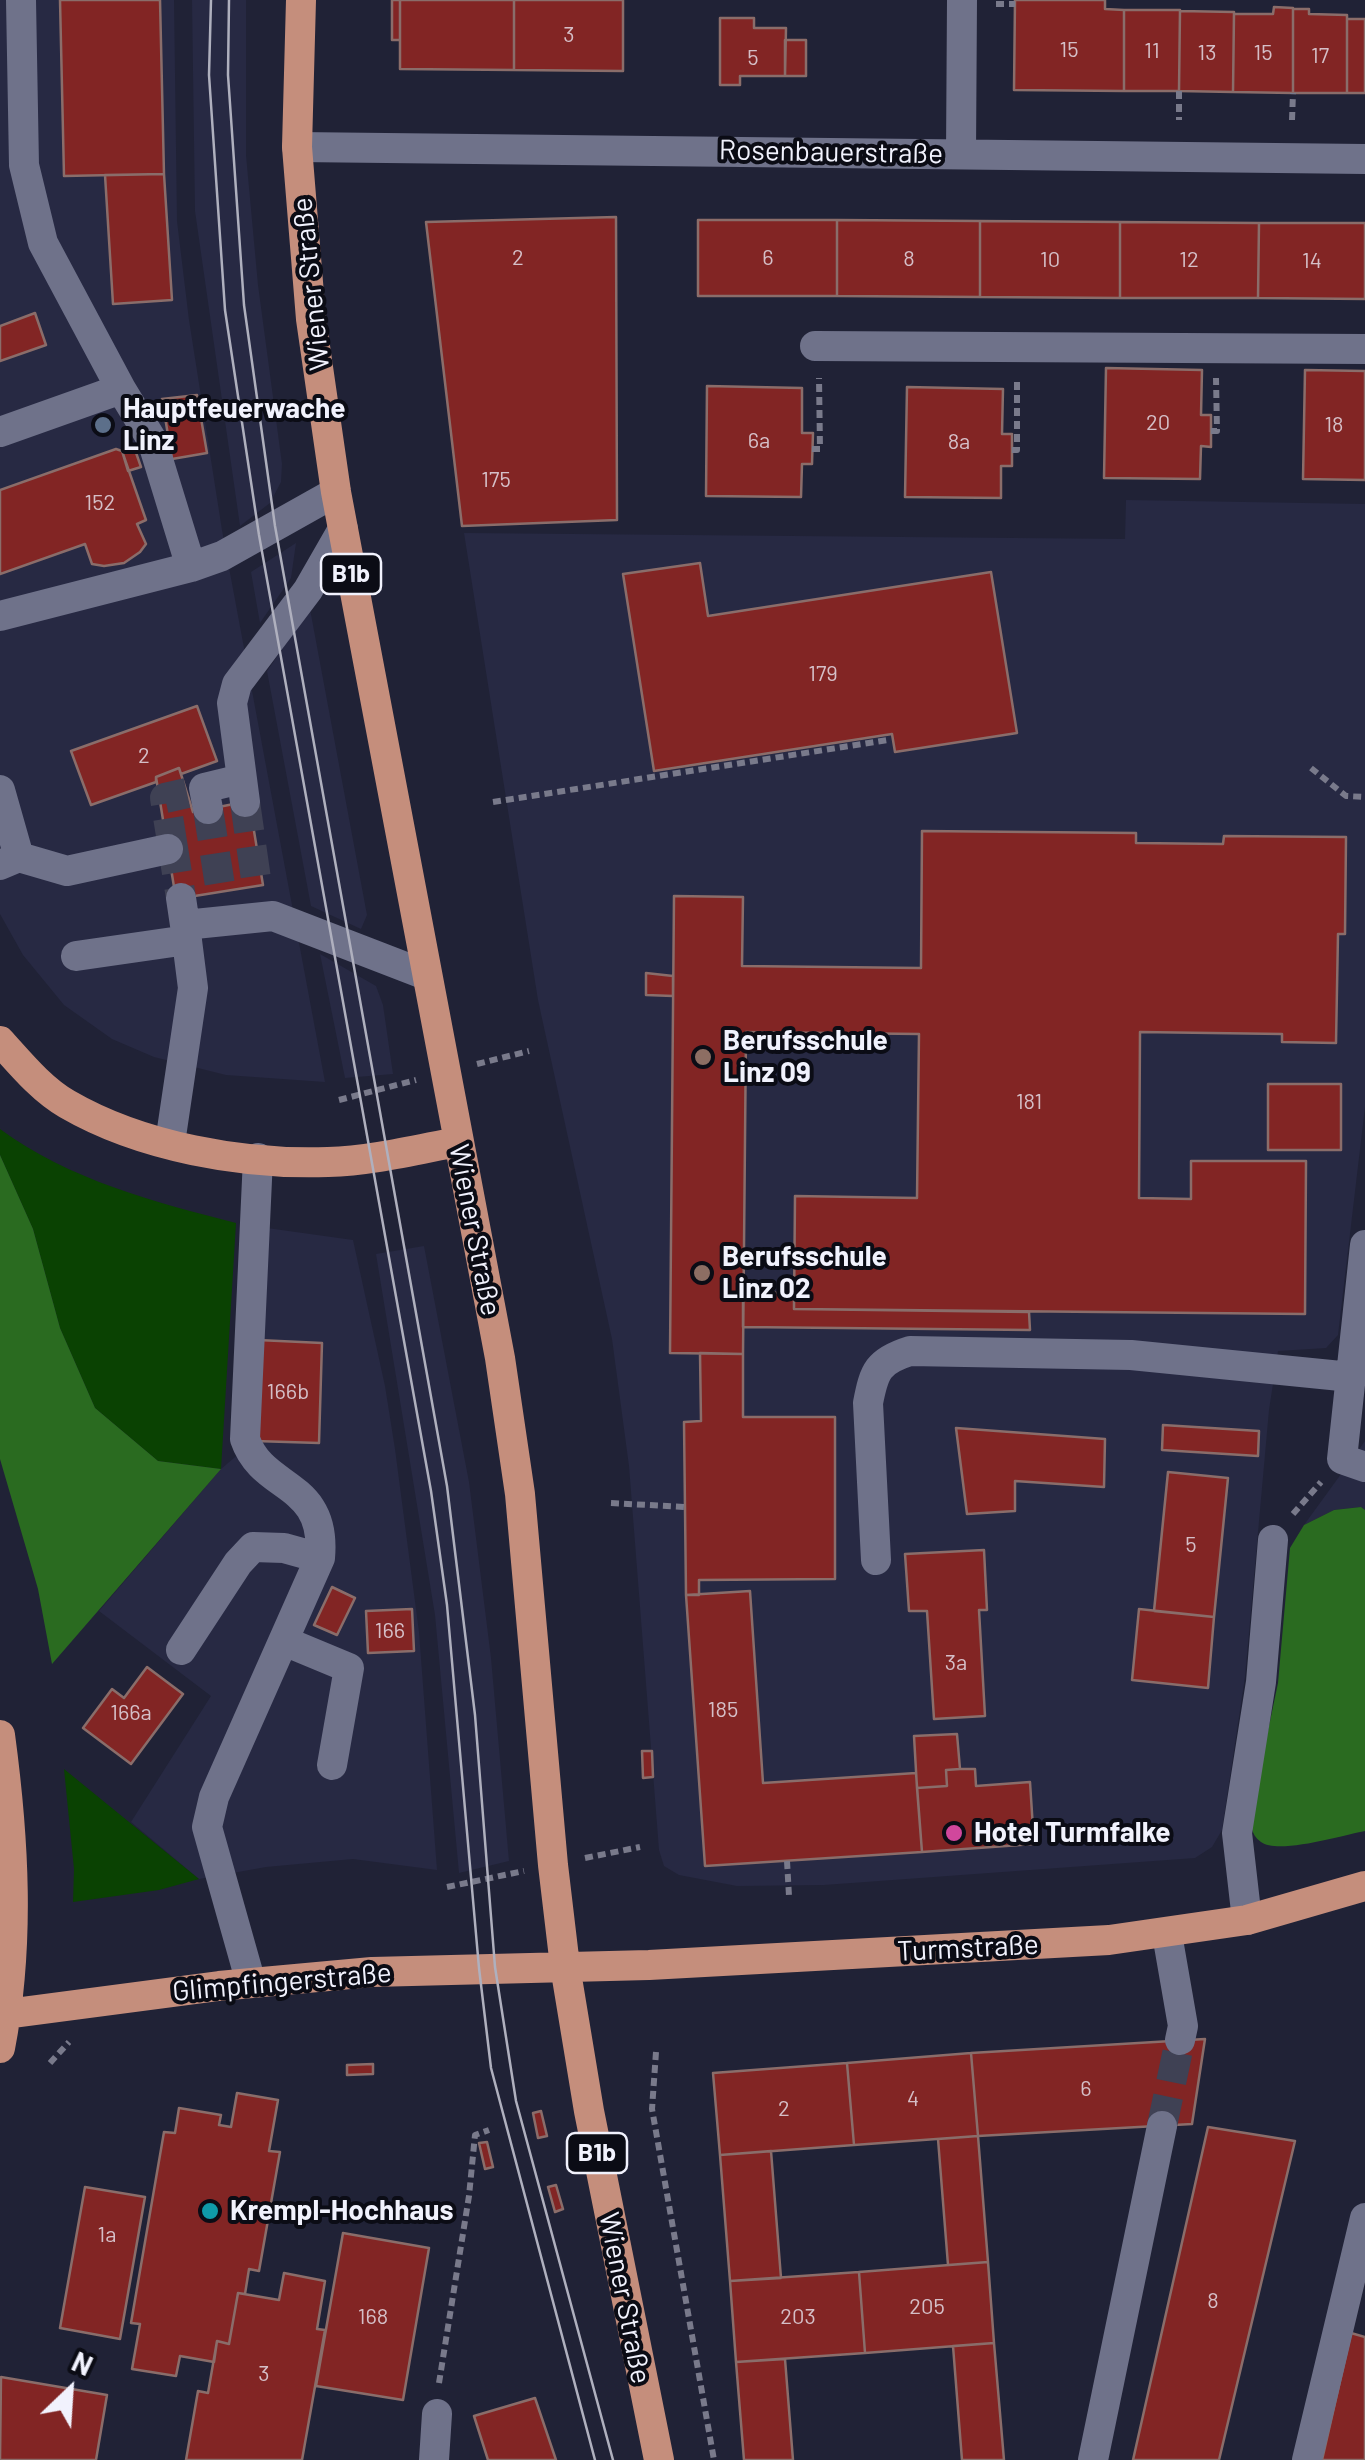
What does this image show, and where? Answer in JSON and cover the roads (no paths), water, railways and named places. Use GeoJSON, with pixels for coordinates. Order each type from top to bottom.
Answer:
{"type":"FeatureCollection","features":[{"type":"Feature","properties":{"kind":"main road","name":"Wiener Straße"},"geometry":{"type":"LineString","coordinates":[[301,0],[298,146],[311,319],[336,492],[500,1358],[520,1494],[565,1966],[589,2111],[659,2460]]}},
{"type":"Feature","properties":{"kind":"main road"},"geometry":{"type":"LineString","coordinates":[[0,1041],[29,1073],[66,1103],[118,1127],[170,1143],[258,1158],[338,1161],[457,1142]]}},
{"type":"Feature","properties":{"kind":"main road"},"geometry":{"type":"LineString","coordinates":[[0,1735],[9,1806],[14,1934],[0,2048]]}},
{"type":"Feature","properties":{"kind":"main road","name":"Turmstraße"},"geometry":{"type":"LineString","coordinates":[[565,1966],[1023,1945],[1168,1934],[1247,1920],[1365,1886]]}},
{"type":"Feature","properties":{"kind":"main road","name":"Glimpfingerstraße"},"geometry":{"type":"LineString","coordinates":[[3,2015],[251,1983],[444,1968],[565,1966]]}},
{"type":"Feature","properties":{"kind":"street"},"geometry":{"type":"LineString","coordinates":[[21,0],[24,165],[43,243],[152,440],[192,567]]}},
{"type":"Feature","properties":{"kind":"street"},"geometry":{"type":"LineString","coordinates":[[961,154],[975,2]]}},
{"type":"Feature","properties":{"kind":"street","name":"Rosenbauerstraße"},"geometry":{"type":"LineString","coordinates":[[298,146],[1365,159]]}},
{"type":"Feature","properties":{"kind":"street"},"geometry":{"type":"LineString","coordinates":[[817,346],[1365,349]]}},
{"type":"Feature","properties":{"kind":"street"},"geometry":{"type":"LineString","coordinates":[[0,432],[121,388]]}},
{"type":"Feature","properties":{"kind":"street"},"geometry":{"type":"LineString","coordinates":[[0,616],[222,556],[336,492]]}},
{"type":"Feature","properties":{"kind":"street"},"geometry":{"type":"LineString","coordinates":[[200,797],[242,790],[232,703],[237,684],[308,590],[343,530]]}},
{"type":"Feature","properties":{"kind":"street"},"geometry":{"type":"LineString","coordinates":[[0,790],[10,861],[67,870],[168,849]]}},
{"type":"Feature","properties":{"kind":"street"},"geometry":{"type":"LineString","coordinates":[[76,956],[223,906],[264,906],[426,974]]}},
{"type":"Feature","properties":{"kind":"street"},"geometry":{"type":"LineString","coordinates":[[170,1143],[194,988],[184,921]]}},
{"type":"Feature","properties":{"kind":"street"},"geometry":{"type":"LineString","coordinates":[[251,1983],[207,1827],[214,1797],[320,1558],[322,1531],[304,1499],[251,1456],[245,1439],[258,1158]]}},
{"type":"Feature","properties":{"kind":"street"},"geometry":{"type":"LineString","coordinates":[[1354,1463],[1351,1376],[1365,1245]]}},
{"type":"Feature","properties":{"kind":"street"},"geometry":{"type":"LineString","coordinates":[[876,1560],[868,1404],[873,1378],[886,1359],[910,1351],[1130,1355],[1351,1376]]}},
{"type":"Feature","properties":{"kind":"street"},"geometry":{"type":"LineString","coordinates":[[1247,1920],[1237,1834],[1261,1682],[1273,1540]]}},
{"type":"Feature","properties":{"kind":"street"},"geometry":{"type":"LineString","coordinates":[[181,1650],[238,1564],[253,1548],[284,1548],[320,1558]]}},
{"type":"Feature","properties":{"kind":"street"},"geometry":{"type":"LineString","coordinates":[[284,1640],[350,1668],[332,1765]]}},
{"type":"Feature","properties":{"kind":"street"},"geometry":{"type":"LineString","coordinates":[[1168,1934],[1182,2026],[1180,2040]]}},
{"type":"Feature","properties":{"kind":"street"},"geometry":{"type":"LineString","coordinates":[[1093,2460],[1162,2126]]}},
{"type":"Feature","properties":{"kind":"street"},"geometry":{"type":"LineString","coordinates":[[1307,2460],[1365,2218]]}},
{"type":"Feature","properties":{"kind":"street"},"geometry":{"type":"LineString","coordinates":[[434,2460],[437,2414]]}},
{"type":"Feature","properties":{"kind":"tunnel"},"geometry":{"type":"LineString","coordinates":[[173,848],[165,798],[187,793]]}},
{"type":"Feature","properties":{"kind":"tunnel"},"geometry":{"type":"LineString","coordinates":[[245,802],[257,886]]}},
{"type":"Feature","properties":{"kind":"tunnel"},"geometry":{"type":"LineString","coordinates":[[208,809],[221,892]]}},
{"type":"Feature","properties":{"kind":"tunnel"},"geometry":{"type":"LineString","coordinates":[[168,849],[173,848],[181,898]]}},
{"type":"Feature","properties":{"kind":"tunnel"},"geometry":{"type":"LineString","coordinates":[[1162,2126],[1180,2040]]}},
{"type":"Feature","properties":{"kind":"tram line"},"geometry":{"type":"LineString","coordinates":[[211,0],[209,75],[225,310],[259,535],[431,1491],[447,1605],[491,2068],[595,2460]]}},
{"type":"Feature","properties":{"kind":"tram line"},"geometry":{"type":"LineString","coordinates":[[229,0],[228,75],[244,305],[275,526],[447,1486],[475,1715],[495,1967],[516,2101],[613,2460]]}},
{"type":"Feature","properties":{"kind":"place","name":"Hauptfeuerwache Linz"},"geometry":{"type":"Point","coordinates":[103,425]}},
{"type":"Feature","properties":{"kind":"place","name":"Berufsschule Linz 09"},"geometry":{"type":"Point","coordinates":[703,1057]}},
{"type":"Feature","properties":{"kind":"place","name":"Berufsschule Linz 02"},"geometry":{"type":"Point","coordinates":[702,1273]}},
{"type":"Feature","properties":{"kind":"place","name":"Hotel Turmfalke"},"geometry":{"type":"Point","coordinates":[954,1833]}},
{"type":"Feature","properties":{"kind":"place","name":"Krempl-Hochhaus"},"geometry":{"type":"Point","coordinates":[210,2211]}}]}
